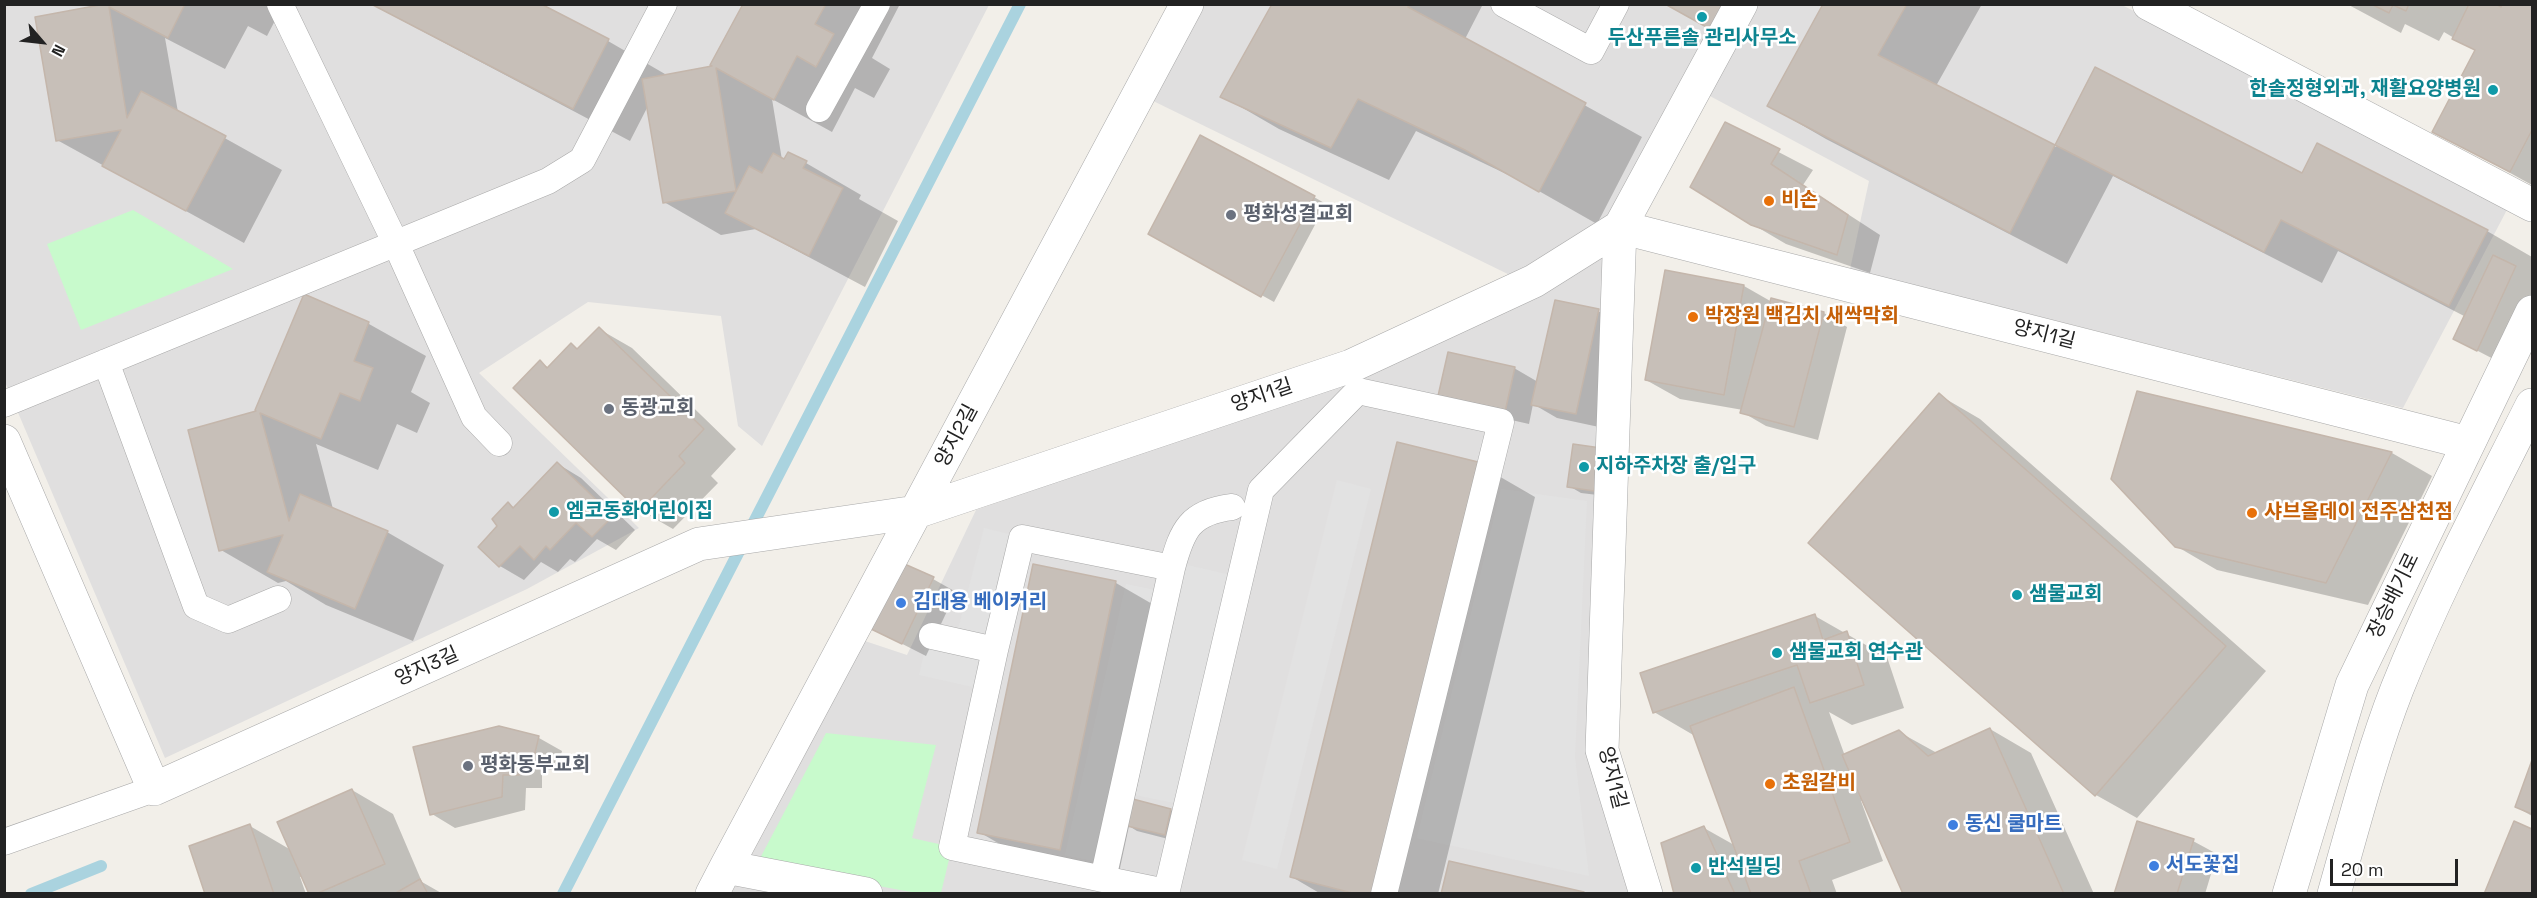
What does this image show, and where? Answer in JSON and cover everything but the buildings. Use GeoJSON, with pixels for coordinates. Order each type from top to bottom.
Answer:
{"type":"FeatureCollection","features":[{"type":"Feature","properties":{"kind":"street","name":"양지2길"},"geometry":{"type":"LineString","coordinates":[[866,894],[719,880],[1187,4]]}},
{"type":"Feature","properties":{"kind":"street","name":"양지1길"},"geometry":{"type":"LineString","coordinates":[[1646,894],[1602,750],[1620,227],[1741,4]]}},
{"type":"Feature","properties":{"kind":"street"},"geometry":{"type":"LineString","coordinates":[[2149,4],[2193,14],[2532,205]]}},
{"type":"Feature","properties":{"kind":"street","name":"양지1길"},"geometry":{"type":"LineString","coordinates":[[884,517],[916,512],[1351,366],[1534,281],[1620,227],[2468,443]]}},
{"type":"Feature","properties":{"kind":"street","name":"장승배기로"},"geometry":{"type":"LineString","coordinates":[[2289,894],[2352,685],[2532,312]]}},
{"type":"Feature","properties":{"kind":"street","name":"장승배기로"},"geometry":{"type":"LineString","coordinates":[[2334,894],[2355,818],[2397,691],[2449,569],[2532,405]]}},
{"type":"Feature","properties":{"kind":"street"},"geometry":{"type":"LineString","coordinates":[[4,441],[154,789]]}},
{"type":"Feature","properties":{"kind":"street","name":"양지3길"},"geometry":{"type":"LineString","coordinates":[[154,789],[699,544],[884,517]]}},
{"type":"Feature","properties":{"kind":"lane"},"geometry":{"type":"LineString","coordinates":[[280,4],[396,244],[474,417],[490,436],[500,443]]}},
{"type":"Feature","properties":{"kind":"lane"},"geometry":{"type":"LineString","coordinates":[[4,404],[548,181],[582,160],[664,4]]}},
{"type":"Feature","properties":{"kind":"lane"},"geometry":{"type":"LineString","coordinates":[[819,109],[877,4]]}},
{"type":"Feature","properties":{"kind":"lane"},"geometry":{"type":"LineString","coordinates":[[1504,4],[1591,51],[1616,4]]}},
{"type":"Feature","properties":{"kind":"lane"},"geometry":{"type":"LineString","coordinates":[[106,362],[196,606],[228,620],[278,599]]}},
{"type":"Feature","properties":{"kind":"lane"},"geometry":{"type":"LineString","coordinates":[[1172,568],[1022,538],[994,650],[952,847],[1166,893],[1261,490],[1358,391],[1501,422],[1384,894]]}},
{"type":"Feature","properties":{"kind":"lane"},"geometry":{"type":"LineString","coordinates":[[1103,879],[1180,538],[1193,520],[1210,509],[1232,507]]}},
{"type":"Feature","properties":{"kind":"lane"},"geometry":{"type":"LineString","coordinates":[[932,636],[994,650]]}},
{"type":"Feature","properties":{"kind":"lane","name":"양지3길"},"geometry":{"type":"LineString","coordinates":[[4,842],[154,789]]}},
{"type":"Feature","properties":{"kind":"shaded area"},"geometry":{"type":"Polygon","coordinates":[[[4,5],[989,5],[762,446],[738,426],[721,316],[588,302],[479,373],[639,528],[527,589],[165,758],[5,382],[4,5]]]}},
{"type":"Feature","properties":{"kind":"shaded area"},"geometry":{"type":"Polygon","coordinates":[[[1195,5],[1733,5],[1613,222],[1516,278],[1145,97],[1195,5]]]}},
{"type":"Feature","properties":{"kind":"shaded area"},"geometry":{"type":"Polygon","coordinates":[[[1756,5],[2122,5],[2510,204],[2403,408],[1850,269],[1869,181],[1708,95],[1756,5]]]}},
{"type":"Feature","properties":{"kind":"shaded area"},"geometry":{"type":"Polygon","coordinates":[[[1610,246],[1591,756],[1636,893],[731,894],[862,640],[907,655],[976,510],[1403,360],[1509,310],[1610,246]]]}},
{"type":"Feature","properties":{"kind":"shaded area"},"geometry":{"type":"Polygon","coordinates":[[[1337,480],[1371,489],[1277,869],[1242,860],[1337,480]]]}},
{"type":"Feature","properties":{"kind":"shaded area"},"geometry":{"type":"Polygon","coordinates":[[[1501,489],[1587,501],[1575,757],[1589,876],[1417,838],[1501,489]]]}},
{"type":"Feature","properties":{"kind":"shaded area"},"geometry":{"type":"Polygon","coordinates":[[[984,528],[1013,535],[986,640],[957,633],[984,528]]]}},
{"type":"Feature","properties":{"kind":"shaded area"},"geometry":{"type":"Polygon","coordinates":[[[1183,564],[1231,575],[1179,804],[1130,794],[1183,564]]]}},
{"type":"Feature","properties":{"kind":"shaded area"},"geometry":{"type":"Polygon","coordinates":[[[1126,584],[1155,590],[1094,861],[1065,855],[1126,584]]]}},
{"type":"Feature","properties":{"kind":"shaded area"},"geometry":{"type":"Polygon","coordinates":[[[926,645],[984,657],[977,688],[919,675],[926,645]]]}},
{"type":"Feature","properties":{"kind":"green space"},"geometry":{"type":"Polygon","coordinates":[[[133,210],[233,269],[81,330],[47,244],[133,210]]]}},
{"type":"Feature","properties":{"kind":"green space"},"geometry":{"type":"Polygon","coordinates":[[[826,733],[936,745],[912,838],[952,847],[941,893],[917,893],[757,864],[826,733]]]}},
{"type":"Feature","properties":{"kind":"waterway"},"geometry":{"type":"LineString","coordinates":[[563,894],[1020,4]]}},
{"type":"Feature","properties":{"kind":"waterway"},"geometry":{"type":"LineString","coordinates":[[31,894],[101,866]]}},
{"type":"Feature","properties":{"kind":"place","name":"두산푸른솔 관리사무소"},"geometry":{"type":"Point","coordinates":[1702,17]}},
{"type":"Feature","properties":{"kind":"place","name":"한솔정형외과, 재활요양병원"},"geometry":{"type":"Point","coordinates":[2493,90]}},
{"type":"Feature","properties":{"kind":"place","name":"비손"},"geometry":{"type":"Point","coordinates":[1769,201]}},
{"type":"Feature","properties":{"kind":"place","name":"평화성결교회"},"geometry":{"type":"Point","coordinates":[1231,215]}},
{"type":"Feature","properties":{"kind":"place","name":"박장원 백김치 새싹막회"},"geometry":{"type":"Point","coordinates":[1693,317]}},
{"type":"Feature","properties":{"kind":"place","name":"동광교회"},"geometry":{"type":"Point","coordinates":[609,409]}},
{"type":"Feature","properties":{"kind":"place","name":"지하주차장 출/입구"},"geometry":{"type":"Point","coordinates":[1584,467]}},
{"type":"Feature","properties":{"kind":"place","name":"엠코동화어린이집"},"geometry":{"type":"Point","coordinates":[554,512]}},
{"type":"Feature","properties":{"kind":"place","name":"샤브올데이 전주삼천점"},"geometry":{"type":"Point","coordinates":[2252,513]}},
{"type":"Feature","properties":{"kind":"place","name":"샘물교회"},"geometry":{"type":"Point","coordinates":[2017,595]}},
{"type":"Feature","properties":{"kind":"place","name":"김대용 베이커리"},"geometry":{"type":"Point","coordinates":[901,603]}},
{"type":"Feature","properties":{"kind":"place","name":"샘물교회 연수관"},"geometry":{"type":"Point","coordinates":[1777,653]}},
{"type":"Feature","properties":{"kind":"place","name":"평화동부교회"},"geometry":{"type":"Point","coordinates":[468,766]}},
{"type":"Feature","properties":{"kind":"place","name":"초원갈비"},"geometry":{"type":"Point","coordinates":[1770,784]}},
{"type":"Feature","properties":{"kind":"place","name":"동신 쿨마트"},"geometry":{"type":"Point","coordinates":[1953,825]}},
{"type":"Feature","properties":{"kind":"place","name":"서도꽃집"},"geometry":{"type":"Point","coordinates":[2154,866]}},
{"type":"Feature","properties":{"kind":"place","name":"반석빌딩"},"geometry":{"type":"Point","coordinates":[1696,868]}}]}
